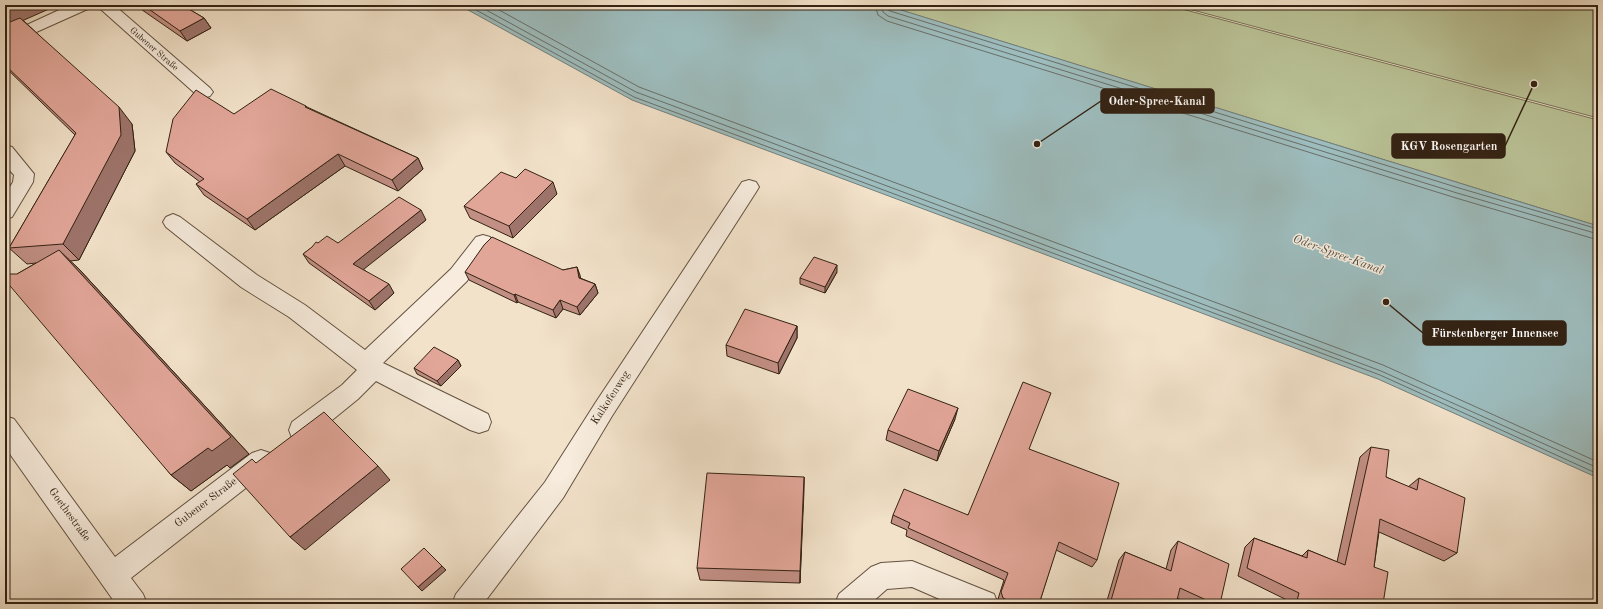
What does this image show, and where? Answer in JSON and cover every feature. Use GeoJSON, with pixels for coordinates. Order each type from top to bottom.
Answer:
{"type":"FeatureCollection","features":[{"type":"Feature","properties":{"kind":"street"},"geometry":{"type":"LineString","coordinates":[[5,41],[84,5]]}},
{"type":"Feature","properties":{"kind":"street","name":"Gubener Straße"},"geometry":{"type":"LineString","coordinates":[[104,5],[204,92]]}},
{"type":"Feature","properties":{"kind":"street"},"geometry":{"type":"LineString","coordinates":[[5,152],[24,174],[22,182],[5,212]]}},
{"type":"Feature","properties":{"kind":"street","name":"Kalkofenweg"},"geometry":{"type":"LineString","coordinates":[[466,604],[554,490],[604,409],[749,187]]}},
{"type":"Feature","properties":{"kind":"street"},"geometry":{"type":"LineString","coordinates":[[173,222],[249,281],[297,311],[369,366],[479,422]]}},
{"type":"Feature","properties":{"kind":"street","name":"Gubener Straße"},"geometry":{"type":"LineString","coordinates":[[113,575],[350,392],[369,366],[454,280],[483,243]]}},
{"type":"Feature","properties":{"kind":"street","name":"Goethestraße"},"geometry":{"type":"LineString","coordinates":[[5,427],[133,604]]}},
{"type":"Feature","properties":{"kind":"street"},"geometry":{"type":"LineString","coordinates":[[848,604],[881,576],[912,574],[984,604]]}},
{"type":"Feature","properties":{"kind":"green space"},"geometry":{"type":"Polygon","coordinates":[[[884,5],[1172,5],[1182,9],[1598,120],[1598,226],[884,5]]]}},
{"type":"Feature","properties":{"kind":"green space"},"geometry":{"type":"Polygon","coordinates":[[[1177,5],[1598,5],[1598,118],[1185,8],[1177,5]]]}},
{"type":"Feature","properties":{"kind":"water"},"geometry":{"type":"Polygon","coordinates":[[[459,5],[885,5],[1598,226],[1598,478],[1378,379],[632,100],[459,5]]]}},
{"type":"Feature","properties":{"kind":"building"},"geometry":{"type":"Polygon","coordinates":[[[5,5],[19,5],[5,11],[5,5]]]}},
{"type":"Feature","properties":{"kind":"building"},"geometry":{"type":"Polygon","coordinates":[[[143,5],[182,5],[204,18],[180,31],[143,5]]]}},
{"type":"Feature","properties":{"kind":"building"},"geometry":{"type":"Polygon","coordinates":[[[20,18],[119,107],[121,135],[63,244],[9,248],[76,133],[5,65],[5,24],[20,18]]]}},
{"type":"Feature","properties":{"kind":"building"},"geometry":{"type":"Polygon","coordinates":[[[271,89],[306,106],[305,107],[418,158],[392,180],[338,154],[247,219],[196,184],[204,179],[166,152],[173,119],[196,90],[234,114],[271,89]]]}},
{"type":"Feature","properties":{"kind":"building"},"geometry":{"type":"Polygon","coordinates":[[[525,169],[553,182],[509,226],[464,206],[501,172],[516,178],[525,169]]]}},
{"type":"Feature","properties":{"kind":"building"},"geometry":{"type":"Polygon","coordinates":[[[399,197],[421,210],[353,264],[389,284],[369,301],[303,254],[316,242],[318,243],[327,236],[338,243],[399,197]]]}},
{"type":"Feature","properties":{"kind":"building"},"geometry":{"type":"Polygon","coordinates":[[[492,237],[563,270],[577,267],[579,278],[595,284],[577,307],[560,300],[553,310],[515,294],[514,295],[465,272],[484,245],[492,237]]]}},
{"type":"Feature","properties":{"kind":"building"},"geometry":{"type":"Polygon","coordinates":[[[59,250],[231,437],[212,451],[208,448],[171,475],[5,280],[5,274],[17,274],[59,250]]]}},
{"type":"Feature","properties":{"kind":"building"},"geometry":{"type":"Polygon","coordinates":[[[814,257],[837,265],[825,287],[800,278],[814,257]]]}},
{"type":"Feature","properties":{"kind":"building"},"geometry":{"type":"Polygon","coordinates":[[[745,309],[797,326],[778,363],[726,345],[745,309]]]}},
{"type":"Feature","properties":{"kind":"building"},"geometry":{"type":"Polygon","coordinates":[[[434,347],[458,360],[437,381],[414,368],[434,347]]]}},
{"type":"Feature","properties":{"kind":"building"},"geometry":{"type":"Polygon","coordinates":[[[1023,382],[1051,393],[1029,449],[1119,483],[1097,560],[1059,542],[1039,604],[1015,604],[1003,598],[1001,592],[1008,573],[908,528],[910,523],[893,515],[904,489],[968,515],[1023,382]]]}},
{"type":"Feature","properties":{"kind":"building"},"geometry":{"type":"Polygon","coordinates":[[[908,389],[958,408],[939,451],[888,430],[908,389]]]}},
{"type":"Feature","properties":{"kind":"building"},"geometry":{"type":"Polygon","coordinates":[[[324,412],[378,466],[290,537],[233,474],[252,459],[256,463],[324,412]]]}},
{"type":"Feature","properties":{"kind":"building"},"geometry":{"type":"Polygon","coordinates":[[[1371,447],[1389,450],[1386,477],[1417,490],[1419,478],[1465,498],[1457,553],[1380,519],[1374,567],[1388,572],[1383,604],[1296,604],[1299,593],[1247,568],[1254,538],[1307,558],[1308,550],[1345,565],[1371,447]]]}},
{"type":"Feature","properties":{"kind":"building"},"geometry":{"type":"Polygon","coordinates":[[[707,473],[804,477],[800,571],[697,568],[707,473]]]}},
{"type":"Feature","properties":{"kind":"building"},"geometry":{"type":"Polygon","coordinates":[[[1178,541],[1229,564],[1220,604],[1215,604],[1180,588],[1176,604],[1110,604],[1125,552],[1171,571],[1178,541]]]}},
{"type":"Feature","properties":{"kind":"building"},"geometry":{"type":"Polygon","coordinates":[[[424,548],[442,566],[418,587],[401,569],[424,548]]]}},
{"type":"Feature","properties":{"kind":"place","name":"KGV Rosengarten"},"geometry":{"type":"Point","coordinates":[1534,84]}},
{"type":"Feature","properties":{"kind":"place","name":"Oder-Spree-Kanal"},"geometry":{"type":"Point","coordinates":[1037,144]}},
{"type":"Feature","properties":{"kind":"place","name":"Fürstenberger Innensee"},"geometry":{"type":"Point","coordinates":[1386,302]}}]}
